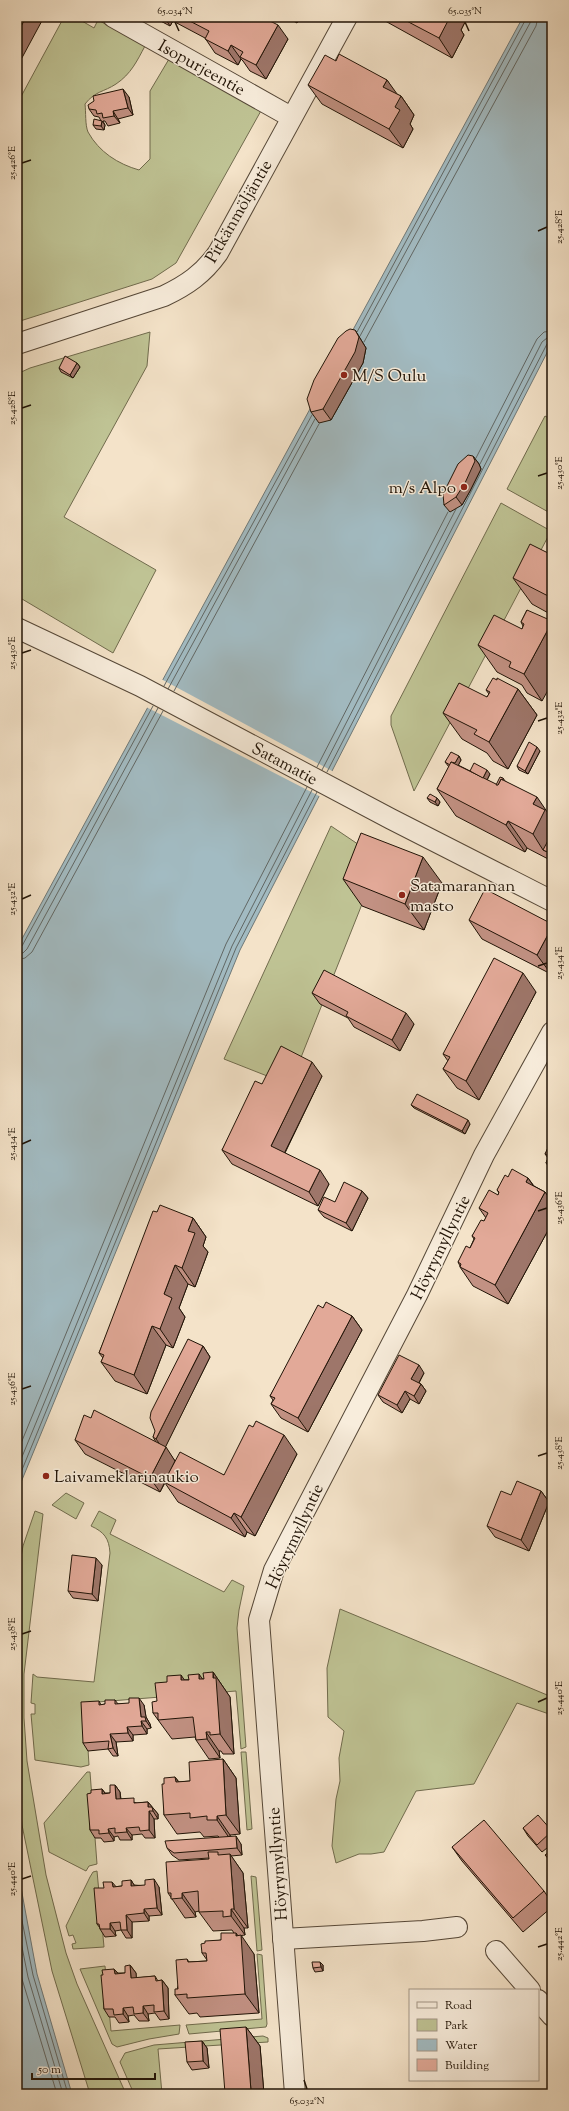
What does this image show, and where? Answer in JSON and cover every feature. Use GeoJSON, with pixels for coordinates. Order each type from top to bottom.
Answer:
{"type":"FeatureCollection","features":[{"type":"Feature","properties":{"kind":"street","name":"Isopurjeentie"},"geometry":{"type":"LineString","coordinates":[[113,17],[291,117]]}},
{"type":"Feature","properties":{"kind":"street","name":"Pitkänmöljäntie"},"geometry":{"type":"LineString","coordinates":[[17,344],[164,296],[184,286],[200,274],[218,253],[347,17]]}},
{"type":"Feature","properties":{"kind":"street","name":"Satamatie"},"geometry":{"type":"LineString","coordinates":[[17,628],[140,686],[392,819],[552,901]]}},
{"type":"Feature","properties":{"kind":"street","name":"Höyrymyllyntie"},"geometry":{"type":"LineString","coordinates":[[295,2094],[259,1620],[274,1570],[417,1295],[484,1155],[552,1032]]}},
{"type":"Feature","properties":{"kind":"street"},"geometry":{"type":"LineString","coordinates":[[283,1939],[423,1931],[457,1927]]}},
{"type":"Feature","properties":{"kind":"street"},"geometry":{"type":"LineString","coordinates":[[496,1951],[529,1989]]}},
{"type":"Feature","properties":{"kind":"street"},"geometry":{"type":"LineString","coordinates":[[539,2001],[552,2016]]}},
{"type":"Feature","properties":{"kind":"green space"},"geometry":{"type":"Polygon","coordinates":[[[64,17],[75,17],[94,28],[98,20],[145,46],[126,76],[112,87],[96,94],[85,104],[88,132],[103,151],[117,161],[139,170],[150,159],[150,91],[169,59],[262,109],[176,263],[152,279],[17,322],[17,104],[64,17]]]}},
{"type":"Feature","properties":{"kind":"green space"},"geometry":{"type":"Polygon","coordinates":[[[150,332],[147,366],[64,517],[156,570],[113,653],[17,596],[17,374],[30,368],[150,332]]]}},
{"type":"Feature","properties":{"kind":"green space"},"geometry":{"type":"Polygon","coordinates":[[[545,416],[552,420],[552,514],[507,489],[545,416]]]}},
{"type":"Feature","properties":{"kind":"green space"},"geometry":{"type":"Polygon","coordinates":[[[501,503],[551,531],[414,791],[391,725],[391,716],[501,503]]]}},
{"type":"Feature","properties":{"kind":"green space"},"geometry":{"type":"Polygon","coordinates":[[[331,826],[380,859],[290,1085],[224,1059],[331,826]]]}},
{"type":"Feature","properties":{"kind":"green space"},"geometry":{"type":"Polygon","coordinates":[[[66,1493],[84,1503],[76,1519],[52,1505],[66,1493]]]}},
{"type":"Feature","properties":{"kind":"green space"},"geometry":{"type":"Polygon","coordinates":[[[35,1511],[43,1514],[24,1674],[24,1718],[27,1761],[46,1875],[66,1953],[77,1984],[126,2094],[90,2094],[52,1971],[22,1825],[17,1770],[17,1579],[23,1546],[35,1511]]]}},
{"type":"Feature","properties":{"kind":"green space"},"geometry":{"type":"Polygon","coordinates":[[[99,1511],[116,1520],[110,1534],[224,1592],[232,1580],[244,1586],[237,1628],[246,1747],[241,1749],[236,1691],[85,1703],[89,1765],[81,1767],[35,1760],[31,1714],[35,1714],[35,1704],[31,1703],[33,1674],[37,1677],[94,1682],[110,1553],[105,1536],[91,1526],[99,1511]]]}},
{"type":"Feature","properties":{"kind":"green space"},"geometry":{"type":"Polygon","coordinates":[[[340,1609],[552,1697],[552,1715],[517,1703],[474,1784],[416,1791],[384,1852],[359,1854],[336,1863],[332,1846],[336,1799],[340,1781],[339,1758],[344,1731],[328,1717],[327,1668],[340,1609]]]}},
{"type":"Feature","properties":{"kind":"green space"},"geometry":{"type":"Polygon","coordinates":[[[241,1752],[246,1752],[252,1829],[247,1830],[241,1752]]]}},
{"type":"Feature","properties":{"kind":"green space"},"geometry":{"type":"Polygon","coordinates":[[[87,1772],[90,1772],[97,1864],[89,1866],[86,1871],[49,1852],[44,1823],[87,1772]]]}},
{"type":"Feature","properties":{"kind":"green space"},"geometry":{"type":"Polygon","coordinates":[[[97,1871],[104,1947],[73,1949],[72,1944],[76,1943],[73,1935],[69,1936],[66,1926],[90,1877],[93,1872],[97,1871]]]}},
{"type":"Feature","properties":{"kind":"green space"},"geometry":{"type":"Polygon","coordinates":[[[251,1876],[256,1877],[262,1950],[257,1951],[251,1876]]]}},
{"type":"Feature","properties":{"kind":"green space"},"geometry":{"type":"Polygon","coordinates":[[[257,1954],[262,1955],[266,2027],[189,2034],[186,2025],[262,2019],[257,1954]]]}},
{"type":"Feature","properties":{"kind":"green space"},"geometry":{"type":"Polygon","coordinates":[[[105,1966],[111,2031],[180,2025],[179,2034],[149,2039],[117,2047],[112,2044],[80,1969],[105,1966]]]}},
{"type":"Feature","properties":{"kind":"green space"},"geometry":{"type":"Polygon","coordinates":[[[263,2036],[268,2038],[268,2042],[158,2049],[162,2094],[134,2094],[120,2062],[125,2053],[154,2045],[263,2036]]]}},
{"type":"Feature","properties":{"kind":"water"},"geometry":{"type":"Polygon","coordinates":[[[523,17],[552,17],[552,343],[240,950],[17,1492],[17,948],[523,17]]]}},
{"type":"Feature","properties":{"kind":"water"},"geometry":{"type":"Polygon","coordinates":[[[17,1866],[37,1974],[72,2094],[17,2094],[17,1866]]]}},
{"type":"Feature","properties":{"kind":"pier"},"geometry":{"type":"Polygon","coordinates":[[[161,679],[334,772],[321,797],[146,707],[161,679]]]}},
{"type":"Feature","properties":{"kind":"building"},"geometry":{"type":"Polygon","coordinates":[[[17,17],[26,17],[17,34],[17,17]]]}},
{"type":"Feature","properties":{"kind":"building"},"geometry":{"type":"Polygon","coordinates":[[[182,17],[262,17],[278,25],[256,65],[240,57],[243,52],[231,45],[228,51],[205,39],[209,31],[182,17]]]}},
{"type":"Feature","properties":{"kind":"building"},"geometry":{"type":"Polygon","coordinates":[[[399,17],[450,17],[439,38],[399,17]]]}},
{"type":"Feature","properties":{"kind":"building"},"geometry":{"type":"Polygon","coordinates":[[[339,54],[387,80],[383,87],[401,96],[395,107],[400,110],[389,129],[308,85],[325,55],[336,61],[339,54]]]}},
{"type":"Feature","properties":{"kind":"building"},"geometry":{"type":"Polygon","coordinates":[[[123,89],[128,108],[113,111],[114,116],[103,118],[102,113],[97,114],[96,110],[89,109],[88,105],[94,101],[93,96],[123,89]]]}},
{"type":"Feature","properties":{"kind":"building"},"geometry":{"type":"Polygon","coordinates":[[[94,119],[102,121],[101,126],[93,125],[94,119]]]}},
{"type":"Feature","properties":{"kind":"building"},"geometry":{"type":"Polygon","coordinates":[[[350,329],[355,330],[359,337],[355,352],[323,409],[311,412],[307,399],[314,380],[338,338],[350,329]]]}},
{"type":"Feature","properties":{"kind":"building"},"geometry":{"type":"Polygon","coordinates":[[[65,356],[77,363],[70,375],[59,368],[65,356]]]}},
{"type":"Feature","properties":{"kind":"building"},"geometry":{"type":"Polygon","coordinates":[[[468,455],[473,456],[475,461],[465,483],[456,497],[444,505],[443,494],[458,464],[468,455]]]}},
{"type":"Feature","properties":{"kind":"building"},"geometry":{"type":"Polygon","coordinates":[[[530,544],[552,555],[552,598],[513,578],[530,544]]]}},
{"type":"Feature","properties":{"kind":"building"},"geometry":{"type":"Polygon","coordinates":[[[527,610],[552,622],[524,674],[509,667],[511,662],[478,645],[494,615],[522,629],[524,624],[521,622],[527,610]]]}},
{"type":"Feature","properties":{"kind":"building"},"geometry":{"type":"Polygon","coordinates":[[[493,678],[497,680],[497,678],[518,689],[489,742],[474,734],[477,730],[443,713],[459,683],[487,697],[490,692],[486,690],[493,678]]]}},
{"type":"Feature","properties":{"kind":"building"},"geometry":{"type":"Polygon","coordinates":[[[552,711],[552,719],[549,717],[552,711]]]}},
{"type":"Feature","properties":{"kind":"building"},"geometry":{"type":"Polygon","coordinates":[[[529,742],[537,747],[525,771],[517,766],[529,742]]]}},
{"type":"Feature","properties":{"kind":"building"},"geometry":{"type":"Polygon","coordinates":[[[451,752],[459,756],[455,763],[451,762],[450,765],[445,762],[451,752]]]}},
{"type":"Feature","properties":{"kind":"building"},"geometry":{"type":"Polygon","coordinates":[[[552,760],[552,767],[549,765],[552,760]]]}},
{"type":"Feature","properties":{"kind":"building"},"geometry":{"type":"Polygon","coordinates":[[[451,762],[498,785],[501,779],[537,797],[533,804],[545,810],[533,834],[508,821],[506,825],[437,789],[451,762]]]}},
{"type":"Feature","properties":{"kind":"building"},"geometry":{"type":"Polygon","coordinates":[[[474,763],[487,770],[483,778],[470,771],[474,763]]]}},
{"type":"Feature","properties":{"kind":"building"},"geometry":{"type":"Polygon","coordinates":[[[500,777],[503,778],[503,780],[501,779],[498,785],[496,785],[500,777]]]}},
{"type":"Feature","properties":{"kind":"building"},"geometry":{"type":"Polygon","coordinates":[[[430,794],[437,798],[435,802],[427,798],[430,794]]]}},
{"type":"Feature","properties":{"kind":"building"},"geometry":{"type":"Polygon","coordinates":[[[361,833],[423,857],[405,904],[343,879],[361,833]]]}},
{"type":"Feature","properties":{"kind":"building"},"geometry":{"type":"Polygon","coordinates":[[[552,833],[552,854],[543,850],[552,833]]]}},
{"type":"Feature","properties":{"kind":"building"},"geometry":{"type":"Polygon","coordinates":[[[485,889],[552,924],[552,927],[537,955],[469,920],[485,889]]]}},
{"type":"Feature","properties":{"kind":"building"},"geometry":{"type":"Polygon","coordinates":[[[494,958],[523,973],[466,1081],[443,1069],[450,1057],[443,1054],[494,958]]]}},
{"type":"Feature","properties":{"kind":"building"},"geometry":{"type":"Polygon","coordinates":[[[324,970],[406,1013],[392,1040],[346,1016],[348,1012],[312,993],[324,970]]]}},
{"type":"Feature","properties":{"kind":"building"},"geometry":{"type":"Polygon","coordinates":[[[281,1046],[312,1062],[271,1146],[320,1170],[309,1192],[222,1150],[255,1081],[262,1084],[281,1046]]]}},
{"type":"Feature","properties":{"kind":"building"},"geometry":{"type":"Polygon","coordinates":[[[417,1094],[468,1120],[462,1131],[411,1105],[417,1094]]]}},
{"type":"Feature","properties":{"kind":"building"},"geometry":{"type":"Polygon","coordinates":[[[550,1143],[552,1144],[552,1166],[546,1163],[549,1156],[545,1154],[550,1143]]]}},
{"type":"Feature","properties":{"kind":"building"},"geometry":{"type":"Polygon","coordinates":[[[512,1169],[528,1178],[526,1182],[545,1192],[495,1285],[460,1267],[461,1264],[458,1262],[466,1246],[470,1248],[475,1238],[472,1236],[481,1220],[484,1221],[488,1213],[479,1208],[489,1190],[498,1195],[499,1192],[497,1190],[505,1175],[508,1177],[512,1169]]]}},
{"type":"Feature","properties":{"kind":"building"},"geometry":{"type":"Polygon","coordinates":[[[344,1182],[362,1191],[346,1223],[318,1210],[324,1197],[335,1202],[344,1182]]]}},
{"type":"Feature","properties":{"kind":"building"},"geometry":{"type":"Polygon","coordinates":[[[160,1205],[193,1218],[188,1231],[195,1233],[182,1268],[175,1265],[164,1294],[172,1298],[160,1329],[152,1326],[134,1375],[101,1362],[104,1355],[99,1353],[153,1211],[157,1212],[160,1205]]]}},
{"type":"Feature","properties":{"kind":"building"},"geometry":{"type":"Polygon","coordinates":[[[326,1302],[352,1316],[298,1418],[271,1404],[275,1398],[270,1396],[318,1305],[323,1308],[326,1302]]]}},
{"type":"Feature","properties":{"kind":"building"},"geometry":{"type":"Polygon","coordinates":[[[188,1339],[203,1346],[156,1439],[153,1437],[155,1431],[150,1418],[151,1412],[188,1339]]]}},
{"type":"Feature","properties":{"kind":"building"},"geometry":{"type":"Polygon","coordinates":[[[399,1355],[419,1365],[411,1379],[421,1384],[414,1396],[405,1391],[397,1405],[378,1395],[399,1355]]]}},
{"type":"Feature","properties":{"kind":"building"},"geometry":{"type":"Polygon","coordinates":[[[94,1410],[166,1447],[150,1478],[75,1440],[84,1415],[91,1418],[94,1410]]]}},
{"type":"Feature","properties":{"kind":"building"},"geometry":{"type":"Polygon","coordinates":[[[256,1421],[284,1435],[241,1517],[234,1513],[231,1518],[164,1482],[180,1452],[224,1475],[249,1425],[253,1427],[256,1421]]]}},
{"type":"Feature","properties":{"kind":"building"},"geometry":{"type":"Polygon","coordinates":[[[517,1481],[541,1491],[521,1540],[487,1526],[501,1491],[511,1495],[517,1481]]]}},
{"type":"Feature","properties":{"kind":"building"},"geometry":{"type":"Polygon","coordinates":[[[72,1555],[96,1558],[92,1594],[68,1591],[72,1555]]]}},
{"type":"Feature","properties":{"kind":"building"},"geometry":{"type":"Polygon","coordinates":[[[213,1672],[213,1678],[216,1678],[220,1734],[210,1735],[210,1732],[206,1732],[207,1739],[196,1740],[193,1717],[158,1720],[158,1713],[153,1713],[152,1702],[157,1701],[155,1683],[167,1682],[167,1676],[181,1675],[181,1680],[189,1680],[188,1675],[199,1674],[199,1679],[204,1679],[203,1673],[213,1672]]]}},
{"type":"Feature","properties":{"kind":"building"},"geometry":{"type":"Polygon","coordinates":[[[129,1698],[139,1698],[141,1717],[145,1717],[146,1721],[141,1721],[142,1726],[127,1727],[128,1733],[110,1734],[113,1748],[108,1749],[109,1741],[83,1743],[81,1702],[99,1701],[99,1705],[105,1704],[105,1700],[115,1700],[115,1704],[129,1703],[129,1698]]]}},
{"type":"Feature","properties":{"kind":"building"},"geometry":{"type":"Polygon","coordinates":[[[223,1759],[226,1815],[217,1816],[217,1820],[207,1820],[207,1816],[190,1818],[190,1813],[164,1815],[162,1784],[164,1784],[164,1778],[175,1777],[176,1782],[190,1781],[189,1762],[223,1759]]]}},
{"type":"Feature","properties":{"kind":"building"},"geometry":{"type":"Polygon","coordinates":[[[110,1785],[115,1785],[116,1799],[134,1798],[134,1803],[148,1802],[148,1807],[152,1807],[153,1811],[149,1811],[149,1830],[140,1831],[139,1827],[126,1828],[127,1832],[115,1833],[115,1828],[108,1829],[109,1833],[99,1834],[99,1830],[90,1830],[87,1794],[91,1793],[91,1790],[102,1789],[102,1794],[110,1793],[110,1785]]]}},
{"type":"Feature","properties":{"kind":"building"},"geometry":{"type":"Polygon","coordinates":[[[538,1815],[552,1831],[537,1845],[523,1828],[538,1815]]]}},
{"type":"Feature","properties":{"kind":"building"},"geometry":{"type":"Polygon","coordinates":[[[484,1820],[544,1891],[513,1918],[452,1847],[484,1820]]]}},
{"type":"Feature","properties":{"kind":"building"},"geometry":{"type":"Polygon","coordinates":[[[236,1836],[237,1848],[174,1853],[167,1848],[165,1841],[236,1836]]]}},
{"type":"Feature","properties":{"kind":"building"},"geometry":{"type":"Polygon","coordinates":[[[552,1850],[552,1863],[545,1855],[552,1850]]]}},
{"type":"Feature","properties":{"kind":"building"},"geometry":{"type":"Polygon","coordinates":[[[208,1852],[218,1852],[218,1855],[230,1854],[234,1909],[231,1909],[231,1916],[223,1917],[223,1911],[199,1912],[198,1891],[182,1893],[182,1898],[171,1899],[171,1893],[168,1893],[166,1862],[209,1859],[208,1852]]]}},
{"type":"Feature","properties":{"kind":"building"},"geometry":{"type":"Polygon","coordinates":[[[154,1879],[157,1908],[144,1909],[144,1913],[126,1915],[127,1930],[121,1930],[120,1922],[110,1923],[110,1929],[100,1929],[99,1924],[97,1924],[94,1888],[104,1888],[103,1882],[112,1882],[113,1887],[122,1886],[122,1881],[131,1880],[131,1886],[145,1885],[145,1880],[154,1879]]]}},
{"type":"Feature","properties":{"kind":"building"},"geometry":{"type":"Polygon","coordinates":[[[221,1933],[236,1933],[236,1936],[241,1935],[245,1994],[187,1998],[187,1994],[175,1995],[175,1989],[178,1989],[176,1960],[187,1959],[188,1962],[207,1961],[206,1953],[202,1953],[201,1944],[205,1943],[205,1941],[221,1940],[221,1933]]]}},
{"type":"Feature","properties":{"kind":"building"},"geometry":{"type":"Polygon","coordinates":[[[312,1962],[320,1962],[321,1967],[313,1968],[312,1962]]]}},
{"type":"Feature","properties":{"kind":"building"},"geometry":{"type":"Polygon","coordinates":[[[130,1965],[131,1978],[155,1976],[156,1981],[162,1980],[164,2011],[154,2012],[154,2005],[143,2006],[143,2013],[134,2014],[133,2007],[123,2008],[123,2014],[114,2015],[113,2009],[104,2009],[101,1975],[103,1975],[102,1970],[114,1969],[115,1974],[125,1973],[125,1966],[130,1965]]]}},
{"type":"Feature","properties":{"kind":"building"},"geometry":{"type":"Polygon","coordinates":[[[246,2027],[251,2091],[225,2093],[220,2029],[246,2027]]]}},
{"type":"Feature","properties":{"kind":"building"},"geometry":{"type":"Polygon","coordinates":[[[202,2041],[203,2061],[187,2062],[185,2042],[202,2041]]]}},
{"type":"Feature","properties":{"kind":"place","name":"M/S Oulu"},"geometry":{"type":"Point","coordinates":[344,375]}},
{"type":"Feature","properties":{"kind":"place","name":"m/s Alpo"},"geometry":{"type":"Point","coordinates":[464,487]}},
{"type":"Feature","properties":{"kind":"place","name":"Satamarannan masto"},"geometry":{"type":"Point","coordinates":[402,895]}},
{"type":"Feature","properties":{"kind":"place","name":"Laivameklarinaukio"},"geometry":{"type":"Point","coordinates":[46,1476]}}]}
